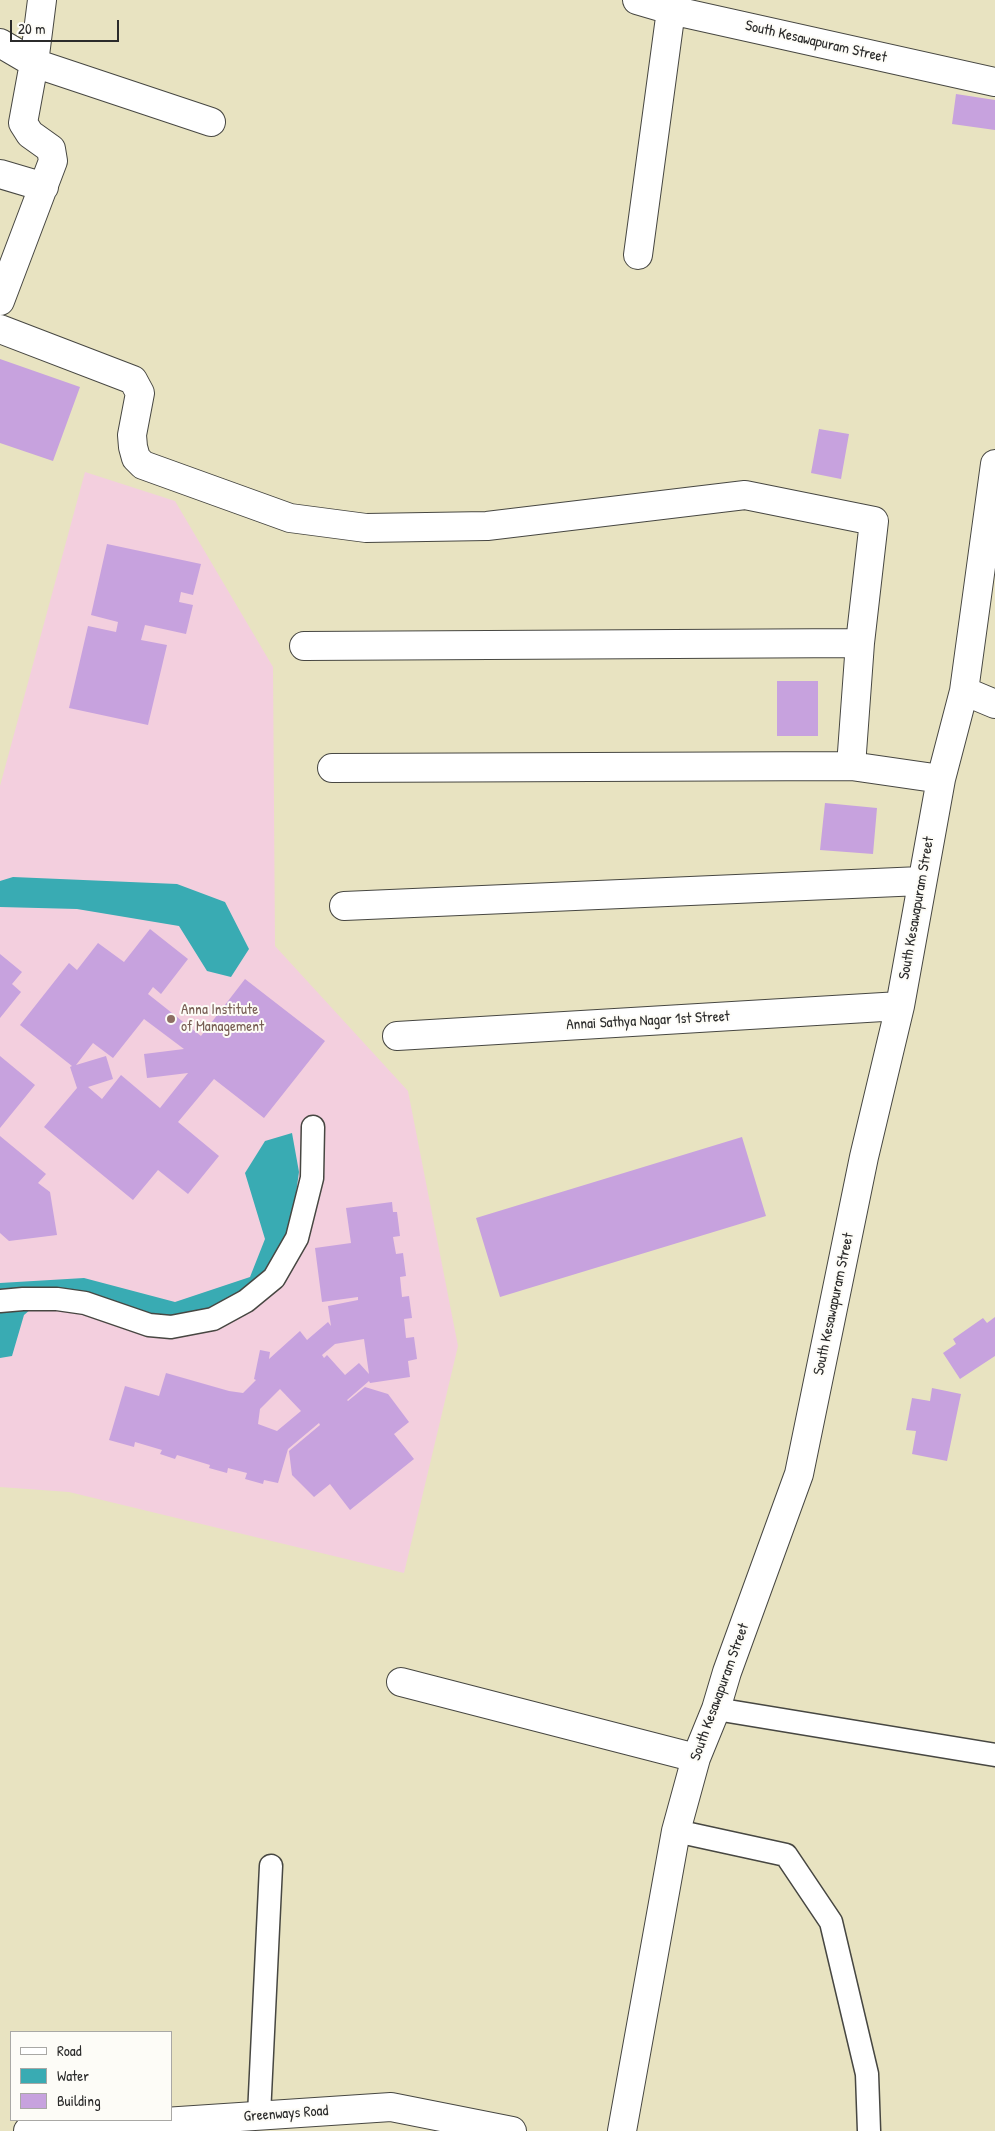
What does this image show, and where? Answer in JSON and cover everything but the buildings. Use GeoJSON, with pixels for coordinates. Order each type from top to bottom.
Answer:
{"type":"FeatureCollection","features":[{"type":"Feature","properties":{"kind":"street"},"geometry":{"type":"LineString","coordinates":[[0,301],[53,161],[51,149],[30,134],[23,124],[34,63],[42,0]]}},
{"type":"Feature","properties":{"kind":"street","name":"South Kesawapuram Street"},"geometry":{"type":"LineString","coordinates":[[637,0],[671,10],[995,82]]}},
{"type":"Feature","properties":{"kind":"street"},"geometry":{"type":"LineString","coordinates":[[638,255],[671,10]]}},
{"type":"Feature","properties":{"kind":"street"},"geometry":{"type":"LineString","coordinates":[[0,43],[34,63],[211,122]]}},
{"type":"Feature","properties":{"kind":"street"},"geometry":{"type":"LineString","coordinates":[[0,174],[44,187]]}},
{"type":"Feature","properties":{"kind":"street"},"geometry":{"type":"LineString","coordinates":[[0,329],[132,380],[140,393],[132,435],[133,447],[136,458],[143,465],[290,518],[366,528],[487,526],[745,495],[874,521],[860,643],[851,766]]}},
{"type":"Feature","properties":{"kind":"street","name":"South Kesawapuram Street"},"geometry":{"type":"LineString","coordinates":[[622,2131],[676,1831],[696,1758],[716,1709],[727,1672],[799,1474],[864,1157],[900,1006],[941,779],[964,691],[989,551],[995,467]]}},
{"type":"Feature","properties":{"kind":"street"},"geometry":{"type":"LineString","coordinates":[[304,646],[860,643]]}},
{"type":"Feature","properties":{"kind":"street"},"geometry":{"type":"LineString","coordinates":[[964,691],[995,704]]}},
{"type":"Feature","properties":{"kind":"street"},"geometry":{"type":"LineString","coordinates":[[332,768],[851,766],[941,779]]}},
{"type":"Feature","properties":{"kind":"street"},"geometry":{"type":"LineString","coordinates":[[344,906],[922,881]]}},
{"type":"Feature","properties":{"kind":"street","name":"Annai Sathya Nagar 1st Street"},"geometry":{"type":"LineString","coordinates":[[397,1036],[900,1006]]}},
{"type":"Feature","properties":{"kind":"street"},"geometry":{"type":"LineString","coordinates":[[401,1682],[696,1758]]}},
{"type":"Feature","properties":{"kind":"street","name":"Greenways Road"},"geometry":{"type":"LineString","coordinates":[[28,2131],[391,2107],[512,2131]]}},
{"type":"Feature","properties":{"kind":"lane"},"geometry":{"type":"LineString","coordinates":[[0,1301],[57,1299],[85,1303],[149,1325],[171,1327],[212,1319],[246,1301],[274,1278],[297,1238],[312,1178],[313,1127]]}},
{"type":"Feature","properties":{"kind":"lane"},"geometry":{"type":"LineString","coordinates":[[716,1709],[995,1755]]}},
{"type":"Feature","properties":{"kind":"lane"},"geometry":{"type":"LineString","coordinates":[[676,1831],[786,1855],[831,1922],[868,2074],[870,2131]]}},
{"type":"Feature","properties":{"kind":"lane"},"geometry":{"type":"LineString","coordinates":[[259,2116],[271,1866]]}},
{"type":"Feature","properties":{"kind":"shaded area","name":"Anna Institute of Management"},"geometry":{"type":"Polygon","coordinates":[[[85,472],[175,501],[273,667],[275,946],[408,1091],[458,1346],[404,1573],[69,1492],[0,1487],[0,786],[85,472]]]}},
{"type":"Feature","properties":{"kind":"water"},"geometry":{"type":"Polygon","coordinates":[[[13,877],[177,884],[225,902],[249,949],[231,977],[207,971],[179,926],[77,909],[0,907],[0,881],[13,877]]]}},
{"type":"Feature","properties":{"kind":"water"},"geometry":{"type":"Polygon","coordinates":[[[292,1133],[299,1172],[293,1215],[277,1269],[240,1299],[196,1315],[145,1317],[53,1290],[24,1315],[12,1356],[0,1358],[0,1283],[84,1278],[175,1302],[250,1277],[265,1239],[245,1173],[265,1141],[292,1133]]]}},
{"type":"Feature","properties":{"kind":"place","name":"Anna Institute of Management"},"geometry":{"type":"Point","coordinates":[171,1019]}}]}
